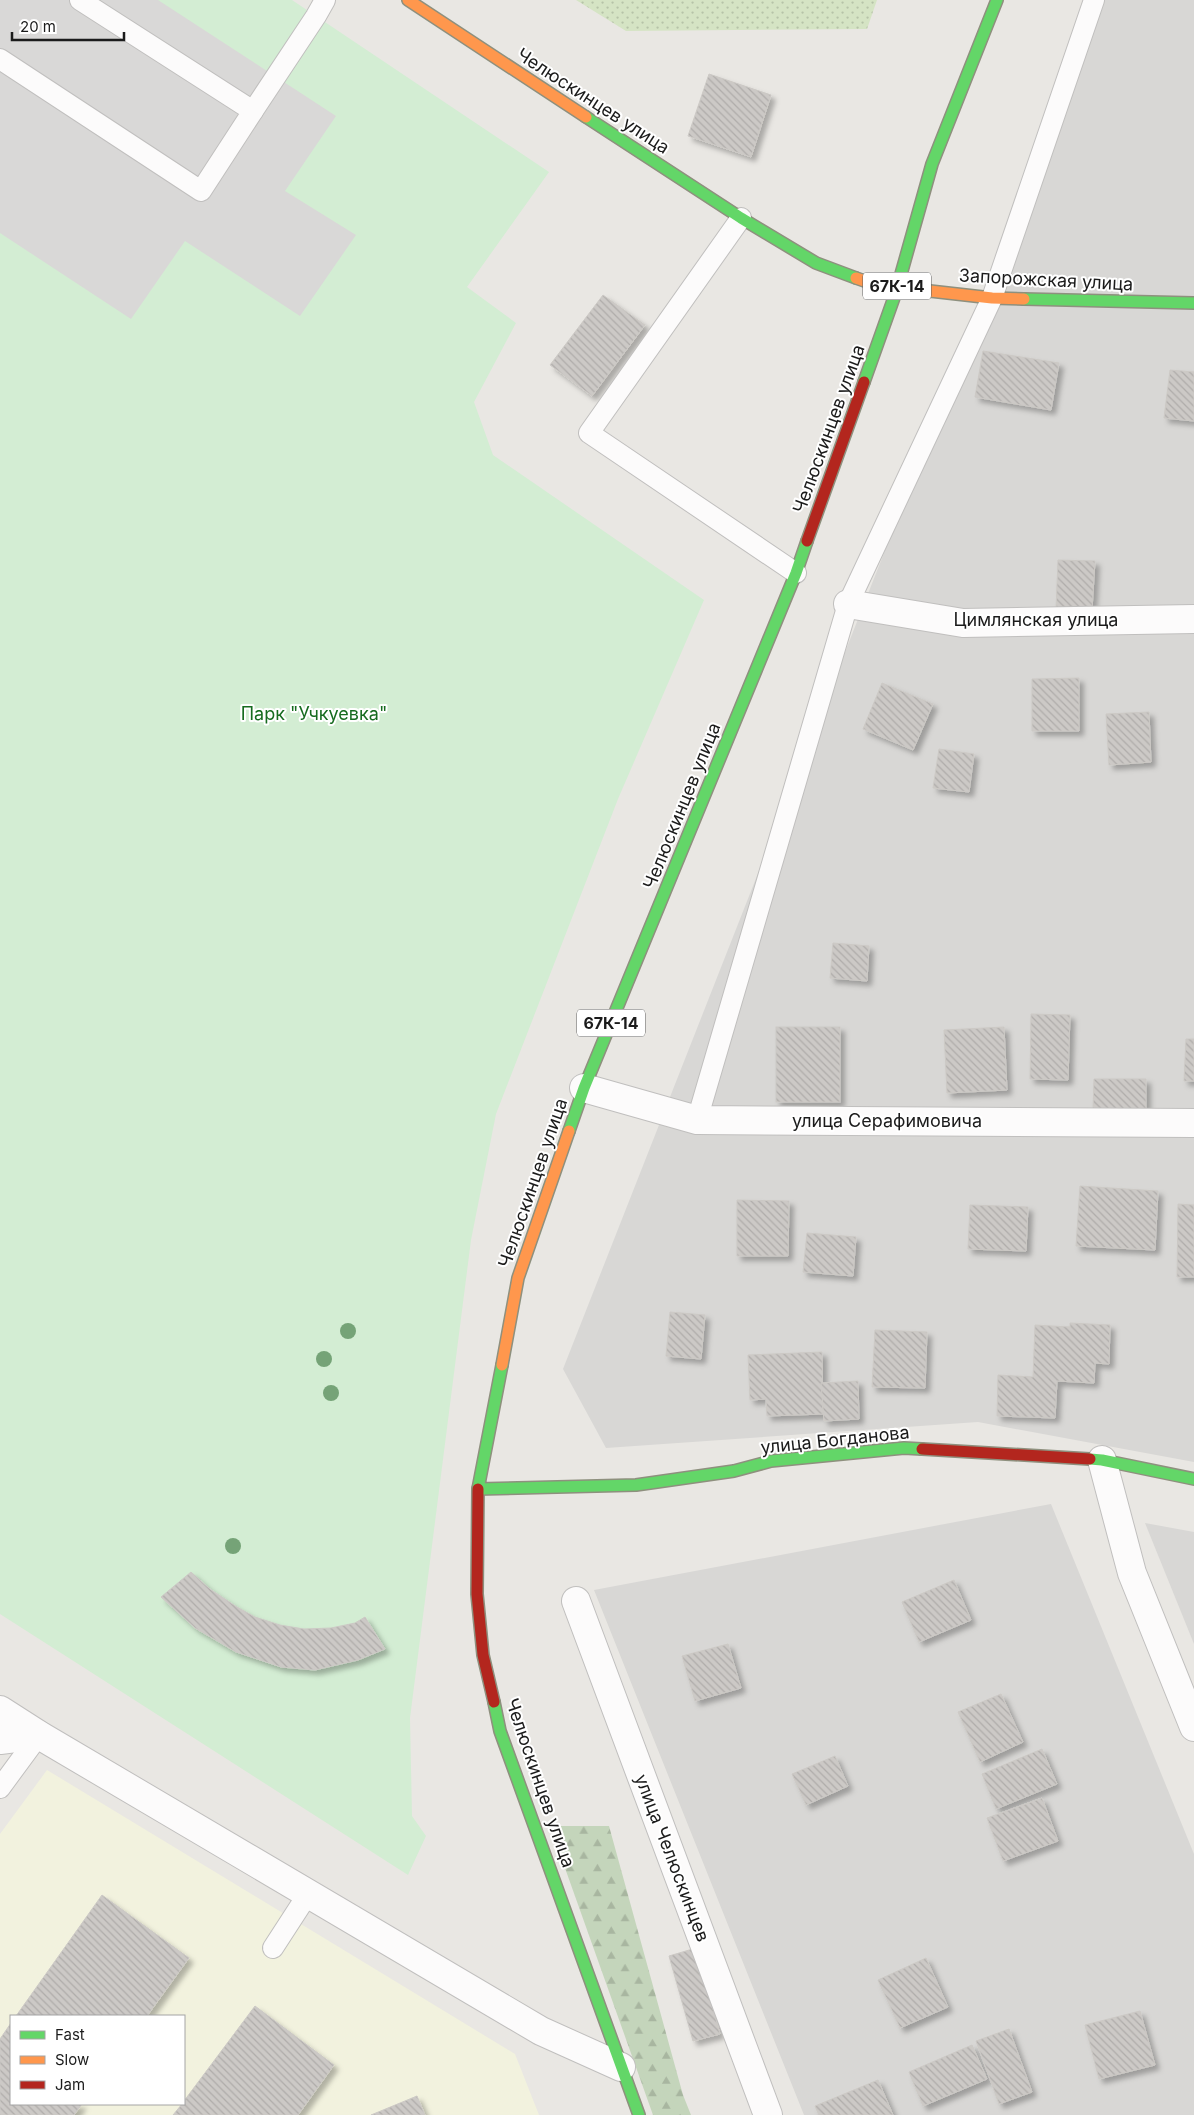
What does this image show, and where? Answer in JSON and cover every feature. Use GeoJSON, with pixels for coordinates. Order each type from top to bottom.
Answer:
{"type":"FeatureCollection","features":[{"type":"Feature","properties":{"kind":"main road","name":"Челюскинцев улица"},"geometry":{"type":"LineString","coordinates":[[408,0],[741,218],[816,264],[896,292]]}},
{"type":"Feature","properties":{"kind":"main road","name":"Челюскинцев улица"},"geometry":{"type":"LineString","coordinates":[[639,2115],[500,1731],[483,1655],[477,1594],[478,1488],[518,1278],[584,1088],[796,573],[896,292],[932,164],[997,0]]}},
{"type":"Feature","properties":{"kind":"main road","name":"Запорожская улица"},"geometry":{"type":"LineString","coordinates":[[896,292],[930,291],[992,298],[1194,303]]}},
{"type":"Feature","properties":{"kind":"main road","name":"улица Богданова"},"geometry":{"type":"LineString","coordinates":[[478,1488],[636,1485],[734,1470],[771,1461],[904,1448],[1102,1460],[1194,1479]]}},
{"type":"Feature","properties":{"kind":"street","name":"Цимлянская улица"},"geometry":{"type":"LineString","coordinates":[[848,604],[963,622],[1194,619]]}},
{"type":"Feature","properties":{"kind":"street","name":"улица Серафимовича"},"geometry":{"type":"LineString","coordinates":[[584,1088],[697,1120],[1194,1123]]}},
{"type":"Feature","properties":{"kind":"street"},"geometry":{"type":"LineString","coordinates":[[1102,1460],[1132,1573],[1194,1728]]}},
{"type":"Feature","properties":{"kind":"street","name":"улица Челюскинцев"},"geometry":{"type":"LineString","coordinates":[[576,1601],[768,2115]]}},
{"type":"Feature","properties":{"kind":"street"},"geometry":{"type":"LineString","coordinates":[[0,1710],[39,1735],[541,2031],[621,2067]]}},
{"type":"Feature","properties":{"kind":"street"},"geometry":{"type":"LineString","coordinates":[[0,1740],[39,1735]]}},
{"type":"Feature","properties":{"kind":"lane"},"geometry":{"type":"LineString","coordinates":[[80,0],[253,111]]}},
{"type":"Feature","properties":{"kind":"lane"},"geometry":{"type":"LineString","coordinates":[[0,59],[200,191],[325,0]]}},
{"type":"Feature","properties":{"kind":"lane"},"geometry":{"type":"LineString","coordinates":[[697,1120],[848,604],[992,298],[1094,0]]}},
{"type":"Feature","properties":{"kind":"lane"},"geometry":{"type":"LineString","coordinates":[[741,218],[589,433],[796,573]]}},
{"type":"Feature","properties":{"kind":"lane"},"geometry":{"type":"LineString","coordinates":[[0,1788],[39,1735]]}},
{"type":"Feature","properties":{"kind":"lane"},"geometry":{"type":"LineString","coordinates":[[273,1948],[308,1894]]}},
{"type":"Feature","properties":{"kind":"shaded area"},"geometry":{"type":"Polygon","coordinates":[[[0,0],[158,0],[336,116],[285,191],[356,235],[300,316],[185,241],[131,319],[0,233],[0,0]]]}},
{"type":"Feature","properties":{"kind":"shaded area"},"geometry":{"type":"Polygon","coordinates":[[[1098,0],[1194,0],[1194,1462],[978,1422],[606,1448],[563,1369],[1089,32],[1098,0]]]}},
{"type":"Feature","properties":{"kind":"shaded area"},"geometry":{"type":"Polygon","coordinates":[[[1051,1504],[1194,1854],[1194,2115],[804,2115],[594,1590],[1051,1504]]]}},
{"type":"Feature","properties":{"kind":"shaded area"},"geometry":{"type":"Polygon","coordinates":[[[1145,1523],[1194,1532],[1194,1644],[1145,1523]]]}},
{"type":"Feature","properties":{"kind":"shaded area"},"geometry":{"type":"Polygon","coordinates":[[[47,1770],[515,2054],[539,2115],[0,2115],[0,1834],[47,1770]]]}},
{"type":"Feature","properties":{"kind":"green space","name":"Парк \"Учкуевка\""},"geometry":{"type":"Polygon","coordinates":[[[0,0],[292,0],[549,172],[467,287],[516,323],[474,402],[493,455],[704,600],[618,799],[496,1114],[471,1240],[410,1718],[412,1816],[426,1836],[408,1875],[0,1614],[0,0]]]}},
{"type":"Feature","properties":{"kind":"green space"},"geometry":{"type":"Polygon","coordinates":[[[576,0],[877,0],[867,29],[626,31],[576,0]]]}},
{"type":"Feature","properties":{"kind":"green space"},"geometry":{"type":"Polygon","coordinates":[[[550,1826],[609,1826],[683,2095],[691,2115],[653,2115],[550,1826]]]}},
{"type":"Feature","properties":{"kind":"building"},"geometry":{"type":"Polygon","coordinates":[[[709,74],[771,95],[751,157],[688,136],[709,74]]]}},
{"type":"Feature","properties":{"kind":"building"},"geometry":{"type":"Polygon","coordinates":[[[603,295],[645,325],[592,396],[550,365],[603,295]]]}},
{"type":"Feature","properties":{"kind":"building"},"geometry":{"type":"Polygon","coordinates":[[[983,351],[1059,363],[1051,410],[975,397],[983,351]]]}},
{"type":"Feature","properties":{"kind":"building"},"geometry":{"type":"Polygon","coordinates":[[[1170,370],[1194,372],[1194,421],[1164,418],[1170,370]]]}},
{"type":"Feature","properties":{"kind":"building"},"geometry":{"type":"Polygon","coordinates":[[[1058,560],[1095,561],[1092,610],[1056,609],[1058,560]]]}},
{"type":"Feature","properties":{"kind":"building"},"geometry":{"type":"Polygon","coordinates":[[[1079,678],[1079,731],[1032,731],[1032,679],[1079,678]]]}},
{"type":"Feature","properties":{"kind":"building"},"geometry":{"type":"Polygon","coordinates":[[[882,683],[933,704],[913,750],[863,729],[882,683]]]}},
{"type":"Feature","properties":{"kind":"building"},"geometry":{"type":"Polygon","coordinates":[[[1149,712],[1151,762],[1109,765],[1106,714],[1149,712]]]}},
{"type":"Feature","properties":{"kind":"building"},"geometry":{"type":"Polygon","coordinates":[[[939,749],[974,754],[969,792],[933,788],[939,749]]]}},
{"type":"Feature","properties":{"kind":"building"},"geometry":{"type":"Polygon","coordinates":[[[833,943],[869,946],[867,981],[830,978],[833,943]]]}},
{"type":"Feature","properties":{"kind":"building"},"geometry":{"type":"Polygon","coordinates":[[[1031,1014],[1070,1015],[1068,1080],[1030,1079],[1031,1014]]]}},
{"type":"Feature","properties":{"kind":"building"},"geometry":{"type":"Polygon","coordinates":[[[776,1027],[840,1027],[840,1102],[776,1102],[776,1027]]]}},
{"type":"Feature","properties":{"kind":"building"},"geometry":{"type":"Polygon","coordinates":[[[1004,1027],[1007,1090],[947,1093],[944,1030],[1004,1027]]]}},
{"type":"Feature","properties":{"kind":"building"},"geometry":{"type":"Polygon","coordinates":[[[1186,1039],[1194,1039],[1194,1081],[1184,1081],[1186,1039]]]}},
{"type":"Feature","properties":{"kind":"building"},"geometry":{"type":"Polygon","coordinates":[[[1094,1079],[1146,1079],[1146,1110],[1093,1109],[1094,1079]]]}},
{"type":"Feature","properties":{"kind":"building"},"geometry":{"type":"Polygon","coordinates":[[[1080,1186],[1158,1191],[1155,1250],[1076,1246],[1080,1186]]]}},
{"type":"Feature","properties":{"kind":"building"},"geometry":{"type":"Polygon","coordinates":[[[737,1200],[789,1201],[788,1256],[737,1256],[737,1200]]]}},
{"type":"Feature","properties":{"kind":"building"},"geometry":{"type":"Polygon","coordinates":[[[1178,1204],[1194,1205],[1194,1277],[1177,1277],[1178,1204]]]}},
{"type":"Feature","properties":{"kind":"building"},"geometry":{"type":"Polygon","coordinates":[[[970,1205],[1028,1207],[1026,1251],[968,1249],[970,1205]]]}},
{"type":"Feature","properties":{"kind":"building"},"geometry":{"type":"Polygon","coordinates":[[[807,1233],[856,1237],[853,1276],[803,1272],[807,1233]]]}},
{"type":"Feature","properties":{"kind":"building"},"geometry":{"type":"Polygon","coordinates":[[[670,1312],[705,1315],[701,1359],[666,1356],[670,1312]]]}},
{"type":"Feature","properties":{"kind":"building"},"geometry":{"type":"Polygon","coordinates":[[[1070,1323],[1110,1325],[1109,1364],[1095,1363],[1094,1383],[1057,1381],[1055,1418],[997,1416],[998,1375],[1033,1377],[1035,1325],[1070,1327],[1070,1323]]]}},
{"type":"Feature","properties":{"kind":"building"},"geometry":{"type":"Polygon","coordinates":[[[875,1330],[927,1332],[925,1388],[872,1387],[875,1330]]]}},
{"type":"Feature","properties":{"kind":"building"},"geometry":{"type":"Polygon","coordinates":[[[822,1352],[823,1414],[767,1416],[766,1399],[750,1400],[748,1355],[822,1352]]]}},
{"type":"Feature","properties":{"kind":"building"},"geometry":{"type":"Polygon","coordinates":[[[858,1381],[859,1419],[824,1421],[821,1383],[858,1381]]]}},
{"type":"Feature","properties":{"kind":"building"},"geometry":{"type":"Polygon","coordinates":[[[191,1572],[210,1589],[237,1607],[255,1617],[280,1625],[304,1629],[331,1628],[355,1623],[365,1617],[385,1649],[358,1660],[315,1670],[281,1667],[236,1652],[195,1628],[161,1597],[191,1572]]]}},
{"type":"Feature","properties":{"kind":"building"},"geometry":{"type":"Polygon","coordinates":[[[954,1580],[971,1620],[919,1642],[902,1602],[954,1580]]]}},
{"type":"Feature","properties":{"kind":"building"},"geometry":{"type":"Polygon","coordinates":[[[728,1644],[741,1688],[695,1701],[682,1656],[728,1644]]]}},
{"type":"Feature","properties":{"kind":"building"},"geometry":{"type":"Polygon","coordinates":[[[1001,1694],[1023,1742],[980,1762],[958,1712],[1001,1694]]]}},
{"type":"Feature","properties":{"kind":"building"},"geometry":{"type":"Polygon","coordinates":[[[1042,1749],[1057,1784],[996,1809],[982,1774],[1042,1749]]]}},
{"type":"Feature","properties":{"kind":"building"},"geometry":{"type":"Polygon","coordinates":[[[835,1756],[848,1786],[806,1805],[792,1774],[835,1756]]]}},
{"type":"Feature","properties":{"kind":"building"},"geometry":{"type":"Polygon","coordinates":[[[1042,1798],[1058,1841],[1003,1861],[987,1818],[1042,1798]]]}},
{"type":"Feature","properties":{"kind":"building"},"geometry":{"type":"Polygon","coordinates":[[[102,1895],[189,1958],[148,2015],[17,2015],[102,1895]]]}},
{"type":"Feature","properties":{"kind":"building"},"geometry":{"type":"Polygon","coordinates":[[[696,1948],[720,2034],[693,2041],[669,1956],[696,1948]]]}},
{"type":"Feature","properties":{"kind":"building"},"geometry":{"type":"Polygon","coordinates":[[[926,1958],[948,2007],[900,2028],[878,1980],[926,1958]]]}},
{"type":"Feature","properties":{"kind":"building"},"geometry":{"type":"Polygon","coordinates":[[[255,2006],[334,2065],[298,2115],[173,2115],[181,2105],[185,2105],[185,2100],[255,2006]]]}},
{"type":"Feature","properties":{"kind":"building"},"geometry":{"type":"Polygon","coordinates":[[[1140,2011],[1155,2065],[1099,2079],[1085,2025],[1140,2011]]]}},
{"type":"Feature","properties":{"kind":"building"},"geometry":{"type":"Polygon","coordinates":[[[10,2024],[10,2105],[81,2105],[74,2115],[0,2115],[0,2039],[10,2024]]]}},
{"type":"Feature","properties":{"kind":"building"},"geometry":{"type":"Polygon","coordinates":[[[1009,2029],[1032,2092],[999,2104],[976,2041],[1009,2029]]]}},
{"type":"Feature","properties":{"kind":"building"},"geometry":{"type":"Polygon","coordinates":[[[972,2045],[987,2079],[923,2106],[909,2072],[972,2045]]]}},
{"type":"Feature","properties":{"kind":"building"},"geometry":{"type":"Polygon","coordinates":[[[878,2080],[893,2115],[819,2115],[815,2106],[878,2080]]]}},
{"type":"Feature","properties":{"kind":"building"},"geometry":{"type":"Polygon","coordinates":[[[417,2096],[425,2115],[371,2115],[417,2096]]]}},
{"type":"Feature","properties":{"kind":"traffic: fast"},"geometry":{"type":"LineString","coordinates":[[864,382],[896,292],[932,164],[997,0]]}},
{"type":"Feature","properties":{"kind":"traffic: fast"},"geometry":{"type":"LineString","coordinates":[[586,117],[741,218],[816,263],[856,278]]}},
{"type":"Feature","properties":{"kind":"traffic: fast"},"geometry":{"type":"LineString","coordinates":[[1024,299],[1194,303]]}},
{"type":"Feature","properties":{"kind":"traffic: fast"},"geometry":{"type":"LineString","coordinates":[[569,1131],[584,1088],[796,573],[807,541]]}},
{"type":"Feature","properties":{"kind":"traffic: fast"},"geometry":{"type":"LineString","coordinates":[[502,1365],[478,1489],[636,1485],[734,1471],[771,1461],[904,1448],[922,1449]]}},
{"type":"Feature","properties":{"kind":"traffic: fast"},"geometry":{"type":"LineString","coordinates":[[1090,1459],[1194,1479]]}},
{"type":"Feature","properties":{"kind":"traffic: fast"},"geometry":{"type":"LineString","coordinates":[[494,1702],[500,1731],[639,2115]]}},
{"type":"Feature","properties":{"kind":"traffic: slow"},"geometry":{"type":"LineString","coordinates":[[408,0],[586,117]]}},
{"type":"Feature","properties":{"kind":"traffic: slow"},"geometry":{"type":"LineString","coordinates":[[856,278],[896,292],[930,291],[992,298],[1024,299]]}},
{"type":"Feature","properties":{"kind":"traffic: slow"},"geometry":{"type":"LineString","coordinates":[[502,1365],[518,1278],[569,1131]]}},
{"type":"Feature","properties":{"kind":"traffic: jam"},"geometry":{"type":"LineString","coordinates":[[807,541],[864,382]]}},
{"type":"Feature","properties":{"kind":"traffic: jam"},"geometry":{"type":"LineString","coordinates":[[922,1449],[1090,1459]]}},
{"type":"Feature","properties":{"kind":"traffic: jam"},"geometry":{"type":"LineString","coordinates":[[478,1489],[477,1594],[483,1655],[494,1702]]}}]}
